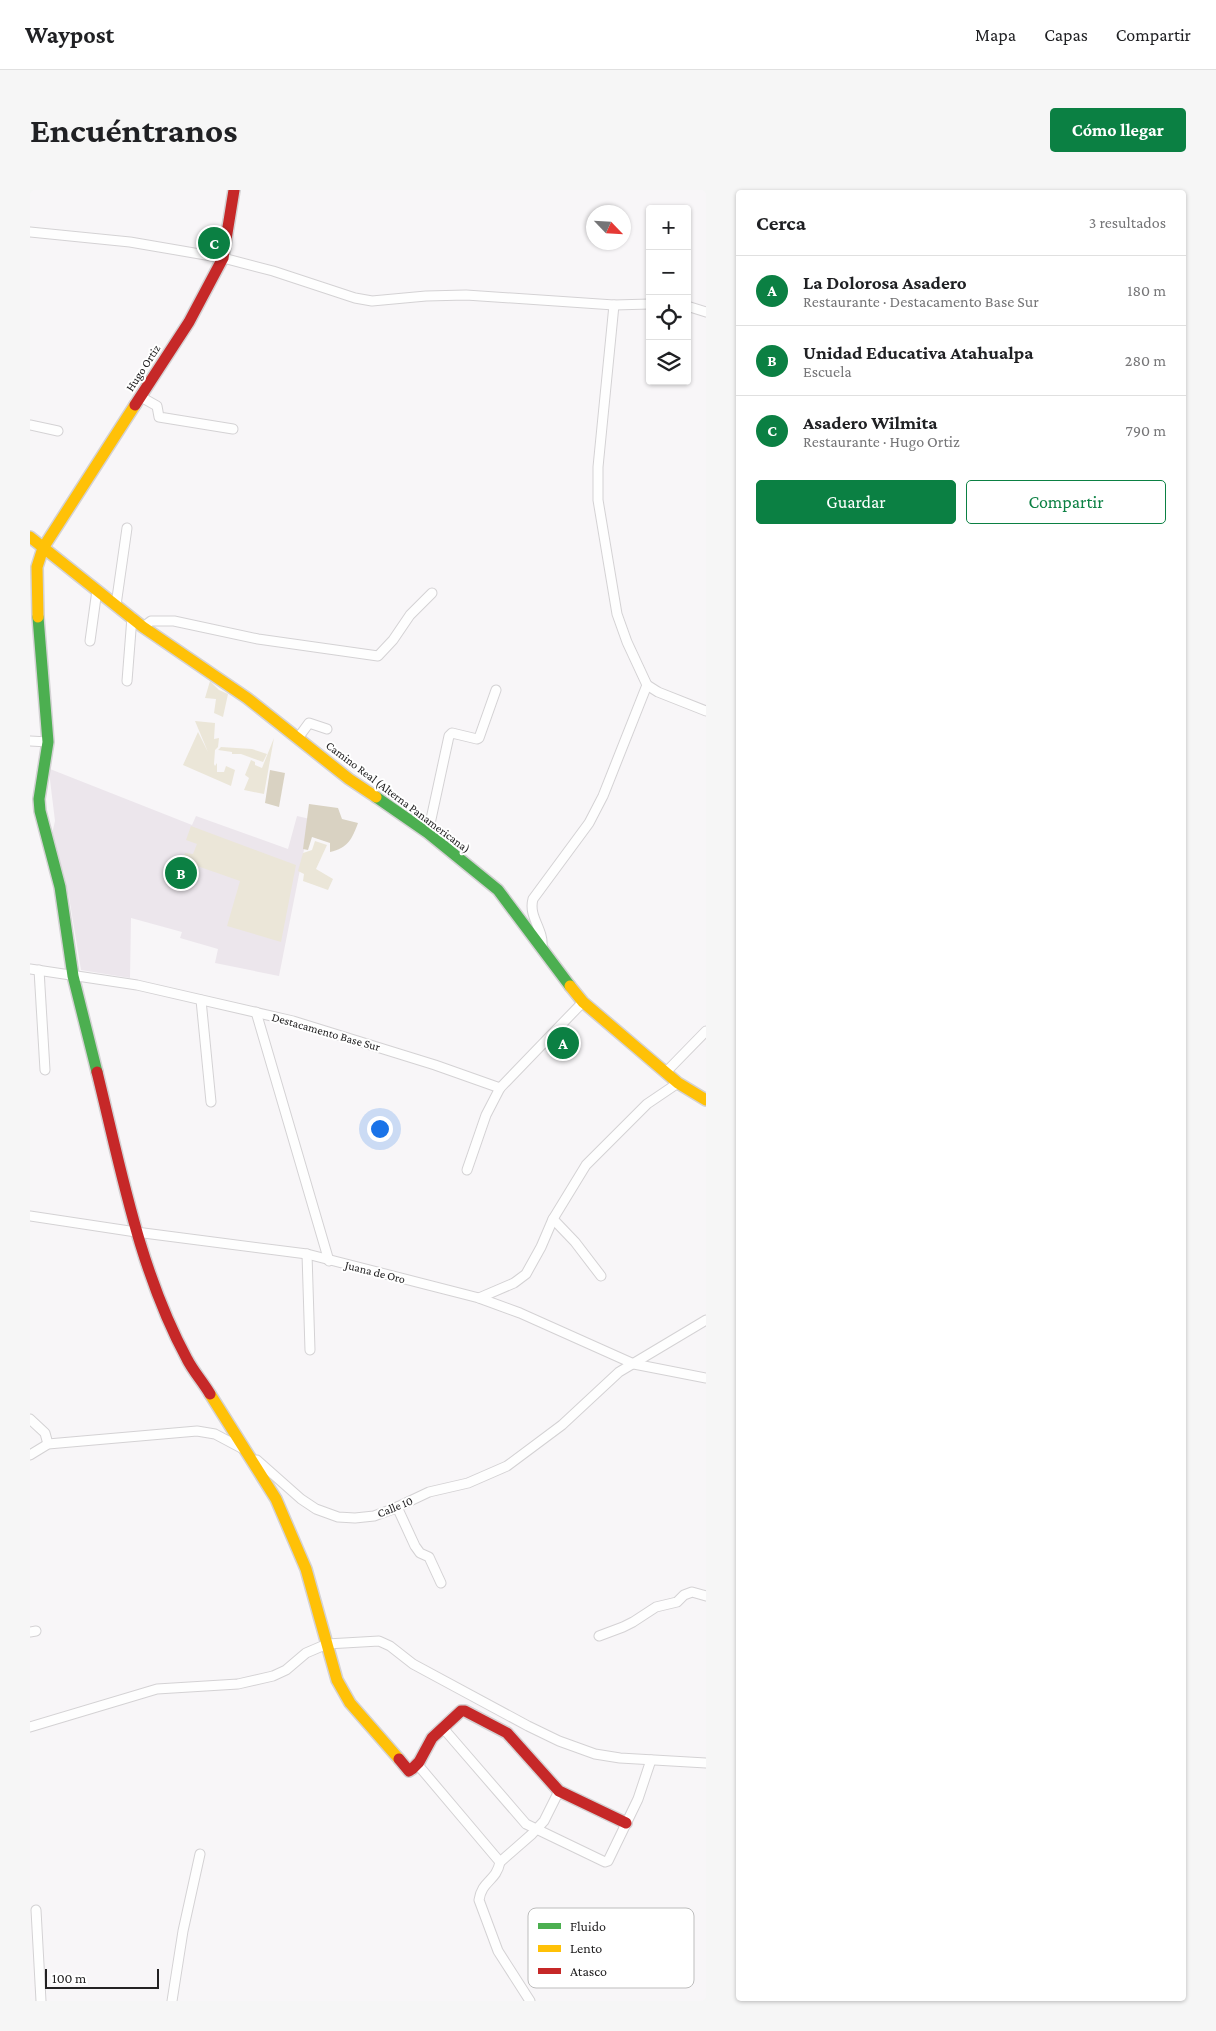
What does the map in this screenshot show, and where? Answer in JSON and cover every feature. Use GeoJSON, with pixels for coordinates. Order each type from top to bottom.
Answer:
{"type":"FeatureCollection","features":[{"type":"Feature","properties":{"kind":"street","name":"Hugo Ortiz"},"geometry":{"type":"LineString","coordinates":[[234,190],[223,258],[189,322],[43,548],[37,567],[33,601],[48,742],[35,798],[60,887],[73,976],[136,1232],[156,1290],[186,1360],[224,1412],[276,1499],[302,1560],[337,1680],[350,1703],[409,1771],[418,1765]]}},
{"type":"Feature","properties":{"kind":"street"},"geometry":{"type":"LineString","coordinates":[[30,232],[130,242],[223,258],[273,271],[355,298],[372,300],[466,295],[614,305],[646,304]]}},
{"type":"Feature","properties":{"kind":"street"},"geometry":{"type":"LineString","coordinates":[[614,305],[598,467],[598,500],[617,614],[627,642],[647,685],[658,692],[706,711]]}},
{"type":"Feature","properties":{"kind":"street"},"geometry":{"type":"LineString","coordinates":[[691,307],[706,312]]}},
{"type":"Feature","properties":{"kind":"street"},"geometry":{"type":"LineString","coordinates":[[141,397],[157,406],[159,417],[233,429]]}},
{"type":"Feature","properties":{"kind":"street"},"geometry":{"type":"LineString","coordinates":[[30,424],[58,431]]}},
{"type":"Feature","properties":{"kind":"street"},"geometry":{"type":"LineString","coordinates":[[116,605],[127,528]]}},
{"type":"Feature","properties":{"kind":"street"},"geometry":{"type":"LineString","coordinates":[[30,537],[43,548]]}},
{"type":"Feature","properties":{"kind":"street","name":"Camino Real (Alterna Panamericana)"},"geometry":{"type":"LineString","coordinates":[[43,548],[143,627],[247,698],[349,778],[428,832],[498,890],[542,947],[547,957],[584,1002],[678,1083],[706,1100]]}},
{"type":"Feature","properties":{"kind":"street"},"geometry":{"type":"LineString","coordinates":[[90,641],[97,590]]}},
{"type":"Feature","properties":{"kind":"street"},"geometry":{"type":"LineString","coordinates":[[143,627],[150,621],[174,621],[258,639],[378,656],[393,640],[410,616],[432,593]]}},
{"type":"Feature","properties":{"kind":"street"},"geometry":{"type":"LineString","coordinates":[[127,681],[132,618]]}},
{"type":"Feature","properties":{"kind":"street"},"geometry":{"type":"LineString","coordinates":[[542,947],[541,935],[532,913],[533,899],[589,823],[600,803],[647,685]]}},
{"type":"Feature","properties":{"kind":"street"},"geometry":{"type":"LineString","coordinates":[[428,832],[449,736],[452,733],[479,738],[496,690]]}},
{"type":"Feature","properties":{"kind":"street"},"geometry":{"type":"LineString","coordinates":[[298,738],[309,723],[327,729]]}},
{"type":"Feature","properties":{"kind":"street"},"geometry":{"type":"LineString","coordinates":[[30,741],[48,742]]}},
{"type":"Feature","properties":{"kind":"street"},"geometry":{"type":"LineString","coordinates":[[34,970],[45,1070]]}},
{"type":"Feature","properties":{"kind":"street","name":"Destacamento Base Sur"},"geometry":{"type":"LineString","coordinates":[[34,970],[137,985],[293,1021],[426,1062],[500,1088]]}},
{"type":"Feature","properties":{"kind":"street"},"geometry":{"type":"LineString","coordinates":[[201,1000],[211,1102]]}},
{"type":"Feature","properties":{"kind":"street"},"geometry":{"type":"LineString","coordinates":[[467,1170],[486,1115],[500,1088],[584,1002]]}},
{"type":"Feature","properties":{"kind":"street"},"geometry":{"type":"LineString","coordinates":[[256,1012],[329,1261]]}},
{"type":"Feature","properties":{"kind":"street"},"geometry":{"type":"LineString","coordinates":[[666,1072],[706,1031]]}},
{"type":"Feature","properties":{"kind":"street"},"geometry":{"type":"LineString","coordinates":[[479,1298],[514,1283],[526,1274],[541,1247],[553,1219],[586,1165],[647,1104],[678,1083]]}},
{"type":"Feature","properties":{"kind":"street","name":"Juana de Oro"},"geometry":{"type":"LineString","coordinates":[[30,1216],[307,1254],[479,1298],[520,1313],[634,1364],[706,1378]]}},
{"type":"Feature","properties":{"kind":"street"},"geometry":{"type":"LineString","coordinates":[[553,1219],[575,1242],[601,1276]]}},
{"type":"Feature","properties":{"kind":"street"},"geometry":{"type":"LineString","coordinates":[[307,1254],[310,1350]]}},
{"type":"Feature","properties":{"kind":"street","name":"Calle 10"},"geometry":{"type":"LineString","coordinates":[[30,1455],[48,1444],[207,1431],[245,1450],[301,1499],[326,1514],[355,1518],[374,1516],[429,1492],[468,1483],[507,1466],[562,1425],[619,1372],[706,1320]]}},
{"type":"Feature","properties":{"kind":"street"},"geometry":{"type":"LineString","coordinates":[[30,1419],[45,1433],[48,1444]]}},
{"type":"Feature","properties":{"kind":"street"},"geometry":{"type":"LineString","coordinates":[[398,1507],[415,1546],[420,1553],[429,1557],[441,1583]]}},
{"type":"Feature","properties":{"kind":"street"},"geometry":{"type":"LineString","coordinates":[[599,1636],[633,1622],[656,1607],[677,1602],[684,1595],[692,1592],[706,1596]]}},
{"type":"Feature","properties":{"kind":"street"},"geometry":{"type":"LineString","coordinates":[[30,1727],[157,1689],[238,1684],[272,1676],[286,1670],[306,1653],[327,1644],[379,1641],[385,1642],[413,1664],[559,1741],[595,1754],[620,1758],[706,1763]]}},
{"type":"Feature","properties":{"kind":"street"},"geometry":{"type":"LineString","coordinates":[[500,1862],[418,1765],[426,1748],[442,1728],[465,1710],[501,1729],[559,1791],[626,1823]]}},
{"type":"Feature","properties":{"kind":"street"},"geometry":{"type":"LineString","coordinates":[[442,1728],[526,1824],[605,1862],[608,1861],[638,1799],[651,1760]]}},
{"type":"Feature","properties":{"kind":"street"},"geometry":{"type":"LineString","coordinates":[[530,2001],[498,1951],[479,1900],[484,1885],[497,1874],[500,1862],[544,1821],[559,1791]]}},
{"type":"Feature","properties":{"kind":"street"},"geometry":{"type":"LineString","coordinates":[[172,2001],[183,1931],[200,1854]]}},
{"type":"Feature","properties":{"kind":"street"},"geometry":{"type":"LineString","coordinates":[[36,1910],[41,2001]]}},
{"type":"Feature","properties":{"kind":"shaded area"},"geometry":{"type":"Polygon","coordinates":[[[210,681],[219,690],[228,694],[223,717],[214,713],[216,699],[205,698],[210,681]]]}},
{"type":"Feature","properties":{"kind":"shaded area"},"geometry":{"type":"Polygon","coordinates":[[[195,721],[215,723],[214,739],[219,738],[218,747],[215,750],[214,764],[215,766],[217,763],[217,772],[224,772],[226,766],[235,770],[231,786],[183,765],[198,732],[208,752],[195,721]]]}},
{"type":"Feature","properties":{"kind":"shaded area"},"geometry":{"type":"Polygon","coordinates":[[[274,738],[264,794],[244,790],[249,778],[245,775],[251,760],[255,762],[255,765],[262,768],[274,738]]]}},
{"type":"Feature","properties":{"kind":"shaded area"},"geometry":{"type":"Polygon","coordinates":[[[221,747],[252,749],[267,754],[263,762],[241,754],[232,754],[232,752],[218,750],[221,747]]]}},
{"type":"Feature","properties":{"kind":"shaded area"},"geometry":{"type":"Polygon","coordinates":[[[50,769],[192,825],[196,816],[288,849],[297,816],[310,819],[279,976],[215,963],[218,949],[180,938],[182,932],[131,918],[130,978],[81,970],[69,897],[52,834],[55,821],[50,769]]]}},
{"type":"Feature","properties":{"kind":"shaded area"},"geometry":{"type":"Polygon","coordinates":[[[270,770],[285,773],[279,807],[265,803],[270,770]]]}},
{"type":"Feature","properties":{"kind":"shaded area"},"geometry":{"type":"Polygon","coordinates":[[[309,804],[338,808],[342,819],[358,823],[351,838],[345,845],[330,852],[330,843],[312,837],[308,850],[303,849],[309,804]]]}},
{"type":"Feature","properties":{"kind":"shaded area"},"geometry":{"type":"Polygon","coordinates":[[[191,826],[296,865],[281,942],[227,926],[240,881],[183,861],[185,853],[193,854],[197,844],[186,840],[191,826]]]}},
{"type":"Feature","properties":{"kind":"shaded area"},"geometry":{"type":"Polygon","coordinates":[[[315,841],[327,845],[316,869],[333,879],[328,890],[303,881],[304,874],[298,871],[303,853],[312,850],[315,841]]]}},
{"type":"Feature","properties":{"kind":"traffic: fast"},"geometry":{"type":"LineString","coordinates":[[38,617],[48,742],[39,799],[40,811],[60,887],[73,976],[97,1072]]}},
{"type":"Feature","properties":{"kind":"traffic: fast"},"geometry":{"type":"LineString","coordinates":[[376,797],[428,833],[498,890],[570,986]]}},
{"type":"Feature","properties":{"kind":"traffic: slow"},"geometry":{"type":"LineString","coordinates":[[38,617],[37,567],[43,548],[135,405]]}},
{"type":"Feature","properties":{"kind":"traffic: slow"},"geometry":{"type":"LineString","coordinates":[[30,537],[143,627],[247,698],[349,779],[376,797]]}},
{"type":"Feature","properties":{"kind":"traffic: slow"},"geometry":{"type":"LineString","coordinates":[[570,986],[583,1002],[678,1083],[706,1100]]}},
{"type":"Feature","properties":{"kind":"traffic: slow"},"geometry":{"type":"LineString","coordinates":[[210,1394],[276,1499],[306,1569],[337,1680],[350,1703],[399,1759]]}},
{"type":"Feature","properties":{"kind":"traffic: jam"},"geometry":{"type":"LineString","coordinates":[[135,405],[189,322],[223,258],[234,190]]}},
{"type":"Feature","properties":{"kind":"traffic: jam"},"geometry":{"type":"LineString","coordinates":[[97,1072],[123,1182],[156,1290],[170,1325],[187,1359],[210,1394]]}},
{"type":"Feature","properties":{"kind":"traffic: jam"},"geometry":{"type":"LineString","coordinates":[[399,1759],[409,1771],[412,1769],[419,1762],[432,1738],[461,1711],[465,1711],[507,1733],[559,1791],[626,1823]]}},
{"type":"Feature","properties":{"kind":"place","name":"Asadero Wilmita"},"geometry":{"type":"Point","coordinates":[214,243]}},
{"type":"Feature","properties":{"kind":"place","name":"Unidad Educativa Atahualpa"},"geometry":{"type":"Point","coordinates":[181,873]}},
{"type":"Feature","properties":{"kind":"place","name":"La Dolorosa Asadero"},"geometry":{"type":"Point","coordinates":[563,1043]}}]}
